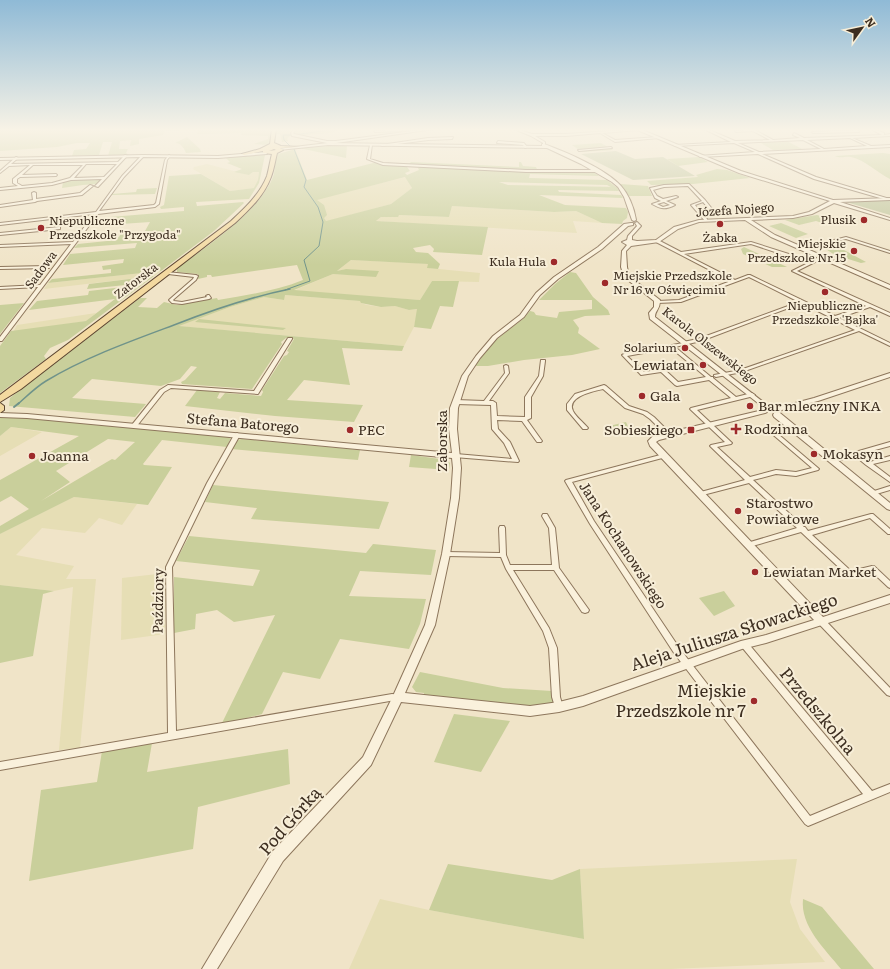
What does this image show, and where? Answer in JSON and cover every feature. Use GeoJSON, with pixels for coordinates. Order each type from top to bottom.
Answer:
{"type":"FeatureCollection","features":[{"type":"Feature","properties":{"kind":"main road","name":"Zatorska"},"geometry":{"type":"LineString","coordinates":[[263,187],[266,174]]}},
{"type":"Feature","properties":{"kind":"main road","name":"Zatorska"},"geometry":{"type":"LineString","coordinates":[[0,408],[18,388],[233,222],[250,205],[270,174]]}},
{"type":"Feature","properties":{"kind":"street"},"geometry":{"type":"LineString","coordinates":[[70,179],[75,174]]}},
{"type":"Feature","properties":{"kind":"street"},"geometry":{"type":"LineString","coordinates":[[97,186],[109,174]]}},
{"type":"Feature","properties":{"kind":"street","name":"Sadowa"},"geometry":{"type":"LineString","coordinates":[[0,340],[97,214],[116,185],[125,174]]}},
{"type":"Feature","properties":{"kind":"street"},"geometry":{"type":"LineString","coordinates":[[0,224],[150,208],[158,203],[163,174]]}},
{"type":"Feature","properties":{"kind":"street"},"geometry":{"type":"LineString","coordinates":[[601,174],[620,187],[632,222],[629,243],[624,251],[624,267],[627,277],[658,302],[680,301],[749,276],[890,345]]}},
{"type":"Feature","properties":{"kind":"street"},"geometry":{"type":"LineString","coordinates":[[745,174],[890,219]]}},
{"type":"Feature","properties":{"kind":"street"},"geometry":{"type":"LineString","coordinates":[[807,174],[889,199]]}},
{"type":"Feature","properties":{"kind":"street"},"geometry":{"type":"LineString","coordinates":[[22,187],[15,183],[15,180],[20,176],[46,175]]}},
{"type":"Feature","properties":{"kind":"street"},"geometry":{"type":"LineString","coordinates":[[0,188],[58,183],[70,179],[105,178]]}},
{"type":"Feature","properties":{"kind":"street"},"geometry":{"type":"LineString","coordinates":[[676,197],[663,200],[656,197],[651,189],[664,186],[689,185],[711,210],[698,210]]}},
{"type":"Feature","properties":{"kind":"street"},"geometry":{"type":"LineString","coordinates":[[0,206],[81,194],[91,186]]}},
{"type":"Feature","properties":{"kind":"street"},"geometry":{"type":"LineString","coordinates":[[34,193],[35,200]]}},
{"type":"Feature","properties":{"kind":"street"},"geometry":{"type":"LineString","coordinates":[[831,202],[889,199]]}},
{"type":"Feature","properties":{"kind":"street"},"geometry":{"type":"LineString","coordinates":[[704,201],[693,205],[706,220]]}},
{"type":"Feature","properties":{"kind":"street","name":"Józefa Nojego"},"geometry":{"type":"LineString","coordinates":[[629,243],[634,245],[636,243],[657,242],[682,226],[706,220],[793,217],[808,214],[831,202]]}},
{"type":"Feature","properties":{"kind":"street"},"geometry":{"type":"LineString","coordinates":[[746,219],[773,236],[890,287]]}},
{"type":"Feature","properties":{"kind":"street","name":"Zaborska"},"geometry":{"type":"LineString","coordinates":[[398,698],[430,625],[446,554],[455,498],[457,468],[453,429],[454,408],[466,376],[478,357],[495,337],[522,316],[538,294],[632,222]]}},
{"type":"Feature","properties":{"kind":"street"},"geometry":{"type":"LineString","coordinates":[[0,234],[59,228]]}},
{"type":"Feature","properties":{"kind":"street"},"geometry":{"type":"LineString","coordinates":[[802,248],[846,238],[890,252]]}},
{"type":"Feature","properties":{"kind":"street"},"geometry":{"type":"LineString","coordinates":[[657,242],[734,281]]}},
{"type":"Feature","properties":{"kind":"street"},"geometry":{"type":"LineString","coordinates":[[0,246],[74,243]]}},
{"type":"Feature","properties":{"kind":"street"},"geometry":{"type":"LineString","coordinates":[[680,253],[751,243],[810,262]]}},
{"type":"Feature","properties":{"kind":"street"},"geometry":{"type":"LineString","coordinates":[[822,257],[794,271],[890,315]]}},
{"type":"Feature","properties":{"kind":"street"},"geometry":{"type":"LineString","coordinates":[[0,268],[48,267]]}},
{"type":"Feature","properties":{"kind":"street"},"geometry":{"type":"LineString","coordinates":[[168,273],[196,276],[194,281],[171,300],[173,302],[191,302],[209,298],[208,296]]}},
{"type":"Feature","properties":{"kind":"street"},"geometry":{"type":"LineString","coordinates":[[0,288],[41,286]]}},
{"type":"Feature","properties":{"kind":"street","name":"Karola Olszewskiego"},"geometry":{"type":"LineString","coordinates":[[658,302],[657,307],[652,314],[652,318],[752,395],[764,409]]}},
{"type":"Feature","properties":{"kind":"street"},"geometry":{"type":"LineString","coordinates":[[735,372],[677,384],[662,370],[643,374],[624,355],[700,340],[802,302]]}},
{"type":"Feature","properties":{"kind":"street"},"geometry":{"type":"LineString","coordinates":[[835,318],[869,306]]}},
{"type":"Feature","properties":{"kind":"street"},"geometry":{"type":"LineString","coordinates":[[742,371],[858,330]]}},
{"type":"Feature","properties":{"kind":"street"},"geometry":{"type":"LineString","coordinates":[[134,426],[162,391],[170,386],[259,393],[287,341]]}},
{"type":"Feature","properties":{"kind":"street"},"geometry":{"type":"LineString","coordinates":[[671,346],[712,377],[735,399]]}},
{"type":"Feature","properties":{"kind":"street"},"geometry":{"type":"LineString","coordinates":[[281,353],[287,354]]}},
{"type":"Feature","properties":{"kind":"street"},"geometry":{"type":"LineString","coordinates":[[494,418],[528,418],[528,397],[542,375],[543,361]]}},
{"type":"Feature","properties":{"kind":"street"},"geometry":{"type":"LineString","coordinates":[[485,403],[507,373],[506,366]]}},
{"type":"Feature","properties":{"kind":"street"},"geometry":{"type":"LineString","coordinates":[[890,375],[771,415],[764,409],[711,425],[656,438],[652,441],[653,444],[699,494],[890,693]]}},
{"type":"Feature","properties":{"kind":"street"},"geometry":{"type":"LineString","coordinates":[[585,428],[570,410],[570,404],[577,395],[604,387],[627,407],[645,413],[652,418],[669,435]]}},
{"type":"Feature","properties":{"kind":"street"},"geometry":{"type":"LineString","coordinates":[[752,395],[693,409],[730,443],[713,446],[850,574],[872,568],[890,585]]}},
{"type":"Feature","properties":{"kind":"street"},"geometry":{"type":"LineString","coordinates":[[456,402],[493,404],[495,429],[507,442],[516,461],[456,456]]}},
{"type":"Feature","properties":{"kind":"street","name":"Stefana Batorego"},"geometry":{"type":"LineString","coordinates":[[0,408],[28,416],[456,456]]}},
{"type":"Feature","properties":{"kind":"street"},"geometry":{"type":"LineString","coordinates":[[777,412],[794,428],[890,507]]}},
{"type":"Feature","properties":{"kind":"street"},"geometry":{"type":"LineString","coordinates":[[524,419],[539,441]]}},
{"type":"Feature","properties":{"kind":"street"},"geometry":{"type":"LineString","coordinates":[[699,494],[776,472],[796,474],[816,469],[774,433],[794,428]]}},
{"type":"Feature","properties":{"kind":"street","name":"Paździory"},"geometry":{"type":"LineString","coordinates":[[172,735],[169,567],[210,482],[237,435]]}},
{"type":"Feature","properties":{"kind":"street"},"geometry":{"type":"LineString","coordinates":[[833,460],[890,444]]}},
{"type":"Feature","properties":{"kind":"street"},"geometry":{"type":"LineString","coordinates":[[883,446],[890,451]]}},
{"type":"Feature","properties":{"kind":"street"},"geometry":{"type":"LineString","coordinates":[[856,454],[890,480]]}},
{"type":"Feature","properties":{"kind":"street","name":"Jana Kochanowskiego"},"geometry":{"type":"LineString","coordinates":[[664,456],[568,481],[592,522],[687,664]]}},
{"type":"Feature","properties":{"kind":"street"},"geometry":{"type":"LineString","coordinates":[[868,464],[890,458]]}},
{"type":"Feature","properties":{"kind":"street"},"geometry":{"type":"LineString","coordinates":[[873,493],[890,488]]}},
{"type":"Feature","properties":{"kind":"street"},"geometry":{"type":"LineString","coordinates":[[545,516],[552,528],[556,568],[585,610]]}},
{"type":"Feature","properties":{"kind":"street"},"geometry":{"type":"LineString","coordinates":[[749,546],[805,531],[872,516],[890,532]]}},
{"type":"Feature","properties":{"kind":"street"},"geometry":{"type":"LineString","coordinates":[[502,528],[503,555],[508,567],[546,630],[553,648],[556,698],[558,707]]}},
{"type":"Feature","properties":{"kind":"street"},"geometry":{"type":"LineString","coordinates":[[446,554],[503,555]]}},
{"type":"Feature","properties":{"kind":"street"},"geometry":{"type":"LineString","coordinates":[[508,567],[556,568]]}},
{"type":"Feature","properties":{"kind":"street","name":"Aleja Juliusza Słowackiego"},"geometry":{"type":"LineString","coordinates":[[398,698],[530,710],[558,707],[583,701],[744,644],[766,639],[890,599]]}},
{"type":"Feature","properties":{"kind":"street","name":"Przedszkolna"},"geometry":{"type":"LineString","coordinates":[[744,644],[870,796]]}},
{"type":"Feature","properties":{"kind":"street"},"geometry":{"type":"LineString","coordinates":[[687,664],[808,821],[890,788]]}},
{"type":"Feature","properties":{"kind":"street"},"geometry":{"type":"LineString","coordinates":[[0,766],[392,697],[398,698]]}},
{"type":"Feature","properties":{"kind":"street","name":"Pod Górką"},"geometry":{"type":"LineString","coordinates":[[210,969],[278,856],[367,761],[398,698]]}},
{"type":"Feature","properties":{"kind":"shaded area"},"geometry":{"type":"Polygon","coordinates":[[[202,174],[259,174],[255,188],[230,191],[202,174]]]}},
{"type":"Feature","properties":{"kind":"shaded area"},"geometry":{"type":"Polygon","coordinates":[[[406,177],[412,188],[391,204],[325,222],[316,199],[406,177]]]}},
{"type":"Feature","properties":{"kind":"shaded area"},"geometry":{"type":"Polygon","coordinates":[[[452,206],[554,212],[576,211],[602,223],[573,221],[577,233],[376,221],[381,217],[399,215],[449,217],[452,206]]]}},
{"type":"Feature","properties":{"kind":"shaded area"},"geometry":{"type":"Polygon","coordinates":[[[351,260],[429,264],[428,268],[480,273],[479,282],[432,281],[420,300],[293,291],[333,274],[376,276],[346,269],[336,272],[351,260]]]}},
{"type":"Feature","properties":{"kind":"shaded area"},"geometry":{"type":"Polygon","coordinates":[[[161,271],[154,276],[44,289],[48,283],[161,271]]]}},
{"type":"Feature","properties":{"kind":"shaded area"},"geometry":{"type":"Polygon","coordinates":[[[284,295],[361,301],[361,303],[367,305],[381,307],[395,306],[409,310],[418,309],[414,327],[404,346],[178,326],[230,307],[264,297],[284,300],[284,295]]]}},
{"type":"Feature","properties":{"kind":"shaded area"},"geometry":{"type":"Polygon","coordinates":[[[96,313],[87,321],[13,332],[17,325],[96,313]]]}},
{"type":"Feature","properties":{"kind":"shaded area"},"geometry":{"type":"Polygon","coordinates":[[[11,427],[42,432],[0,456],[0,436],[11,427]]]}},
{"type":"Feature","properties":{"kind":"shaded area"},"geometry":{"type":"Polygon","coordinates":[[[74,497],[137,504],[122,525],[99,518],[85,533],[42,528],[16,555],[74,566],[66,579],[96,579],[80,748],[59,750],[73,587],[54,591],[0,585],[0,534],[74,497]]]}},
{"type":"Feature","properties":{"kind":"shaded area"},"geometry":{"type":"Polygon","coordinates":[[[166,573],[165,634],[121,640],[122,578],[166,573]]]}},
{"type":"Feature","properties":{"kind":"shaded area"},"geometry":{"type":"Polygon","coordinates":[[[797,859],[790,902],[800,929],[825,962],[671,969],[349,969],[380,899],[429,910],[584,939],[580,869],[797,859]]]}},
{"type":"Feature","properties":{"kind":"green space"},"geometry":{"type":"Polygon","coordinates":[[[201,174],[230,191],[254,188],[259,174],[261,174],[259,183],[249,199],[196,202],[197,206],[244,203],[214,231],[161,271],[48,283],[52,279],[111,273],[111,269],[103,270],[102,266],[123,263],[124,259],[63,265],[70,254],[135,248],[137,243],[74,248],[78,244],[107,241],[110,238],[119,237],[121,233],[145,231],[150,222],[121,224],[122,220],[108,221],[110,217],[184,211],[184,207],[161,209],[160,207],[164,205],[169,176],[201,174]]]}},
{"type":"Feature","properties":{"kind":"green space"},"geometry":{"type":"Polygon","coordinates":[[[274,174],[305,174],[307,180],[329,174],[530,174],[529,178],[607,180],[617,187],[619,191],[558,190],[559,192],[621,195],[623,198],[539,195],[565,205],[626,208],[628,212],[627,218],[622,224],[602,223],[576,211],[554,212],[452,206],[449,217],[399,215],[398,217],[381,217],[376,221],[488,227],[482,255],[433,252],[434,249],[430,245],[413,248],[416,252],[428,253],[440,264],[438,269],[427,268],[428,264],[351,260],[337,271],[346,269],[379,271],[376,277],[333,274],[294,290],[420,300],[432,281],[459,281],[453,307],[440,306],[431,329],[414,327],[417,309],[409,310],[395,306],[381,307],[361,303],[360,301],[285,295],[284,300],[264,297],[230,307],[179,326],[404,346],[402,351],[342,348],[350,385],[304,380],[287,400],[363,405],[354,422],[275,416],[185,406],[197,390],[220,392],[217,398],[220,399],[225,393],[261,396],[263,392],[262,390],[284,356],[289,352],[287,351],[294,339],[286,338],[281,342],[282,344],[252,389],[182,384],[181,382],[185,380],[197,367],[191,366],[180,379],[161,386],[92,379],[72,398],[146,404],[135,417],[9,406],[10,398],[22,388],[140,298],[147,298],[138,307],[157,308],[164,302],[177,305],[217,298],[218,300],[272,290],[303,280],[297,265],[212,277],[211,275],[207,275],[207,277],[198,279],[198,274],[177,272],[177,268],[218,238],[246,214],[268,187],[274,174]],[[405,177],[317,200],[324,205],[327,215],[324,218],[326,221],[391,204],[412,188],[405,177]],[[499,182],[508,185],[611,187],[607,185],[499,182]]]}},
{"type":"Feature","properties":{"kind":"green space"},"geometry":{"type":"Polygon","coordinates":[[[538,174],[596,174],[599,176],[538,174]]]}},
{"type":"Feature","properties":{"kind":"green space"},"geometry":{"type":"Polygon","coordinates":[[[621,174],[692,174],[695,176],[633,180],[621,174]]]}},
{"type":"Feature","properties":{"kind":"green space"},"geometry":{"type":"Polygon","coordinates":[[[739,174],[750,178],[693,184],[651,185],[647,181],[698,177],[696,175],[739,174]]]}},
{"type":"Feature","properties":{"kind":"green space"},"geometry":{"type":"Polygon","coordinates":[[[882,174],[890,174],[890,179],[882,174]]]}},
{"type":"Feature","properties":{"kind":"green space"},"geometry":{"type":"Polygon","coordinates":[[[72,179],[102,179],[96,184],[62,188],[63,182],[72,179]]]}},
{"type":"Feature","properties":{"kind":"green space"},"geometry":{"type":"Polygon","coordinates":[[[620,184],[648,186],[652,196],[629,196],[620,184]]]}},
{"type":"Feature","properties":{"kind":"green space"},"geometry":{"type":"Polygon","coordinates":[[[157,188],[155,194],[112,195],[136,192],[137,189],[157,188]]]}},
{"type":"Feature","properties":{"kind":"green space"},"geometry":{"type":"Polygon","coordinates":[[[890,200],[890,215],[846,202],[890,200]]]}},
{"type":"Feature","properties":{"kind":"green space"},"geometry":{"type":"Polygon","coordinates":[[[817,215],[834,220],[822,223],[816,221],[799,225],[785,220],[817,215]]]}},
{"type":"Feature","properties":{"kind":"green space"},"geometry":{"type":"Polygon","coordinates":[[[781,223],[808,234],[796,238],[769,226],[781,223]]]}},
{"type":"Feature","properties":{"kind":"green space"},"geometry":{"type":"Polygon","coordinates":[[[833,244],[866,262],[861,263],[845,258],[831,257],[835,255],[821,246],[833,244]]]}},
{"type":"Feature","properties":{"kind":"green space"},"geometry":{"type":"Polygon","coordinates":[[[744,247],[787,267],[772,267],[743,254],[741,249],[744,247]]]}},
{"type":"Feature","properties":{"kind":"green space"},"geometry":{"type":"Polygon","coordinates":[[[570,272],[576,273],[593,297],[608,310],[610,315],[585,316],[573,320],[579,328],[578,333],[600,349],[572,355],[524,360],[488,366],[475,366],[492,343],[523,319],[530,311],[534,312],[536,315],[557,318],[559,312],[592,309],[592,300],[539,300],[570,272]]]}},
{"type":"Feature","properties":{"kind":"green space"},"geometry":{"type":"Polygon","coordinates":[[[154,276],[68,340],[50,348],[44,356],[46,359],[0,393],[0,346],[11,331],[86,321],[115,299],[29,310],[37,301],[88,295],[89,291],[132,286],[135,284],[87,289],[89,284],[154,276]]]}},
{"type":"Feature","properties":{"kind":"green space"},"geometry":{"type":"Polygon","coordinates":[[[24,303],[0,334],[0,305],[24,303]]]}},
{"type":"Feature","properties":{"kind":"green space"},"geometry":{"type":"Polygon","coordinates":[[[199,319],[286,328],[283,330],[195,322],[199,319]]]}},
{"type":"Feature","properties":{"kind":"green space"},"geometry":{"type":"Polygon","coordinates":[[[7,417],[58,420],[231,437],[227,447],[162,440],[143,464],[172,467],[148,505],[74,497],[0,534],[0,526],[29,509],[11,496],[0,502],[0,480],[79,436],[11,427],[0,436],[0,418],[7,417]],[[108,439],[56,471],[70,482],[41,501],[112,459],[115,460],[135,442],[108,439]]]}},
{"type":"Feature","properties":{"kind":"green space"},"geometry":{"type":"Polygon","coordinates":[[[626,422],[629,429],[611,434],[605,427],[626,422]]]}},
{"type":"Feature","properties":{"kind":"green space"},"geometry":{"type":"Polygon","coordinates":[[[242,439],[360,450],[358,460],[231,449],[236,440],[242,439]]]}},
{"type":"Feature","properties":{"kind":"green space"},"geometry":{"type":"Polygon","coordinates":[[[411,455],[447,460],[450,463],[449,470],[409,467],[411,455]]]}},
{"type":"Feature","properties":{"kind":"green space"},"geometry":{"type":"Polygon","coordinates":[[[213,485],[389,502],[379,529],[251,519],[257,508],[205,502],[213,485]]]}},
{"type":"Feature","properties":{"kind":"green space"},"geometry":{"type":"Polygon","coordinates":[[[189,536],[366,553],[373,544],[436,550],[431,575],[360,571],[349,596],[426,599],[420,624],[409,649],[340,639],[320,679],[283,672],[262,714],[221,725],[275,615],[234,622],[217,610],[196,614],[195,629],[174,633],[174,577],[253,586],[260,570],[176,561],[189,536]]]}},
{"type":"Feature","properties":{"kind":"green space"},"geometry":{"type":"Polygon","coordinates":[[[0,585],[54,591],[43,594],[33,656],[0,663],[0,585]]]}},
{"type":"Feature","properties":{"kind":"green space"},"geometry":{"type":"Polygon","coordinates":[[[724,591],[735,606],[714,616],[699,598],[724,591]]]}},
{"type":"Feature","properties":{"kind":"green space"},"geometry":{"type":"Polygon","coordinates":[[[420,672],[503,688],[552,691],[555,705],[529,707],[424,697],[424,693],[416,692],[412,687],[420,672]]]}},
{"type":"Feature","properties":{"kind":"green space"},"geometry":{"type":"Polygon","coordinates":[[[454,714],[510,721],[481,772],[434,762],[454,714]]]}},
{"type":"Feature","properties":{"kind":"green space"},"geometry":{"type":"Polygon","coordinates":[[[152,743],[147,772],[288,749],[290,784],[198,807],[193,849],[29,881],[41,790],[97,782],[102,751],[152,743]]]}},
{"type":"Feature","properties":{"kind":"green space"},"geometry":{"type":"Polygon","coordinates":[[[448,864],[552,880],[580,869],[584,939],[429,910],[448,864]]]}},
{"type":"Feature","properties":{"kind":"green space"},"geometry":{"type":"Polygon","coordinates":[[[803,899],[822,907],[874,969],[841,969],[809,928],[805,919],[803,899]]]}},
{"type":"Feature","properties":{"kind":"waterway"},"geometry":{"type":"LineString","coordinates":[[285,290],[310,281],[304,260],[319,246],[323,222],[318,207],[304,187],[306,180],[304,174]]}},
{"type":"Feature","properties":{"kind":"waterway"},"geometry":{"type":"LineString","coordinates":[[18,404],[35,389],[61,372],[109,350],[217,309],[290,289]]}},
{"type":"Feature","properties":{"kind":"waterway"},"geometry":{"type":"LineString","coordinates":[[14,407],[19,403]]}},
{"type":"Feature","properties":{"kind":"place","name":"Plusik"},"geometry":{"type":"Point","coordinates":[864,220]}},
{"type":"Feature","properties":{"kind":"place","name":"Żabka"},"geometry":{"type":"Point","coordinates":[720,224]}},
{"type":"Feature","properties":{"kind":"place","name":"Niepubliczne Przedszkole \"Przygoda\""},"geometry":{"type":"Point","coordinates":[41,228]}},
{"type":"Feature","properties":{"kind":"place","name":"Miejskie Przedszkole Nr 15"},"geometry":{"type":"Point","coordinates":[854,251]}},
{"type":"Feature","properties":{"kind":"place","name":"Kula Hula"},"geometry":{"type":"Point","coordinates":[554,262]}},
{"type":"Feature","properties":{"kind":"place","name":"Miejskie Przedszkole Nr 16 w Oświęcimiu"},"geometry":{"type":"Point","coordinates":[605,283]}},
{"type":"Feature","properties":{"kind":"place","name":"Niepubliczne Przedszkole 'Bajka'"},"geometry":{"type":"Point","coordinates":[825,292]}},
{"type":"Feature","properties":{"kind":"place","name":"Solarium"},"geometry":{"type":"Point","coordinates":[685,348]}},
{"type":"Feature","properties":{"kind":"place","name":"Lewiatan"},"geometry":{"type":"Point","coordinates":[703,365]}},
{"type":"Feature","properties":{"kind":"place","name":"Gala"},"geometry":{"type":"Point","coordinates":[642,396]}},
{"type":"Feature","properties":{"kind":"place","name":"Bar mleczny INKA"},"geometry":{"type":"Point","coordinates":[750,406]}},
{"type":"Feature","properties":{"kind":"place","name":"Rodzinna"},"geometry":{"type":"Point","coordinates":[736,429]}},
{"type":"Feature","properties":{"kind":"place","name":"PEC"},"geometry":{"type":"Point","coordinates":[350,430]}},
{"type":"Feature","properties":{"kind":"place","name":"Sobieskiego"},"geometry":{"type":"Point","coordinates":[691,430]}},
{"type":"Feature","properties":{"kind":"place","name":"Mokasyn"},"geometry":{"type":"Point","coordinates":[814,454]}},
{"type":"Feature","properties":{"kind":"place","name":"Joanna"},"geometry":{"type":"Point","coordinates":[32,456]}},
{"type":"Feature","properties":{"kind":"place","name":"Starostwo Powiatowe"},"geometry":{"type":"Point","coordinates":[738,511]}},
{"type":"Feature","properties":{"kind":"place","name":"Lewiatan Market"},"geometry":{"type":"Point","coordinates":[755,572]}},
{"type":"Feature","properties":{"kind":"place","name":"Miejskie Przedszkole nr 7"},"geometry":{"type":"Point","coordinates":[754,701]}}]}
